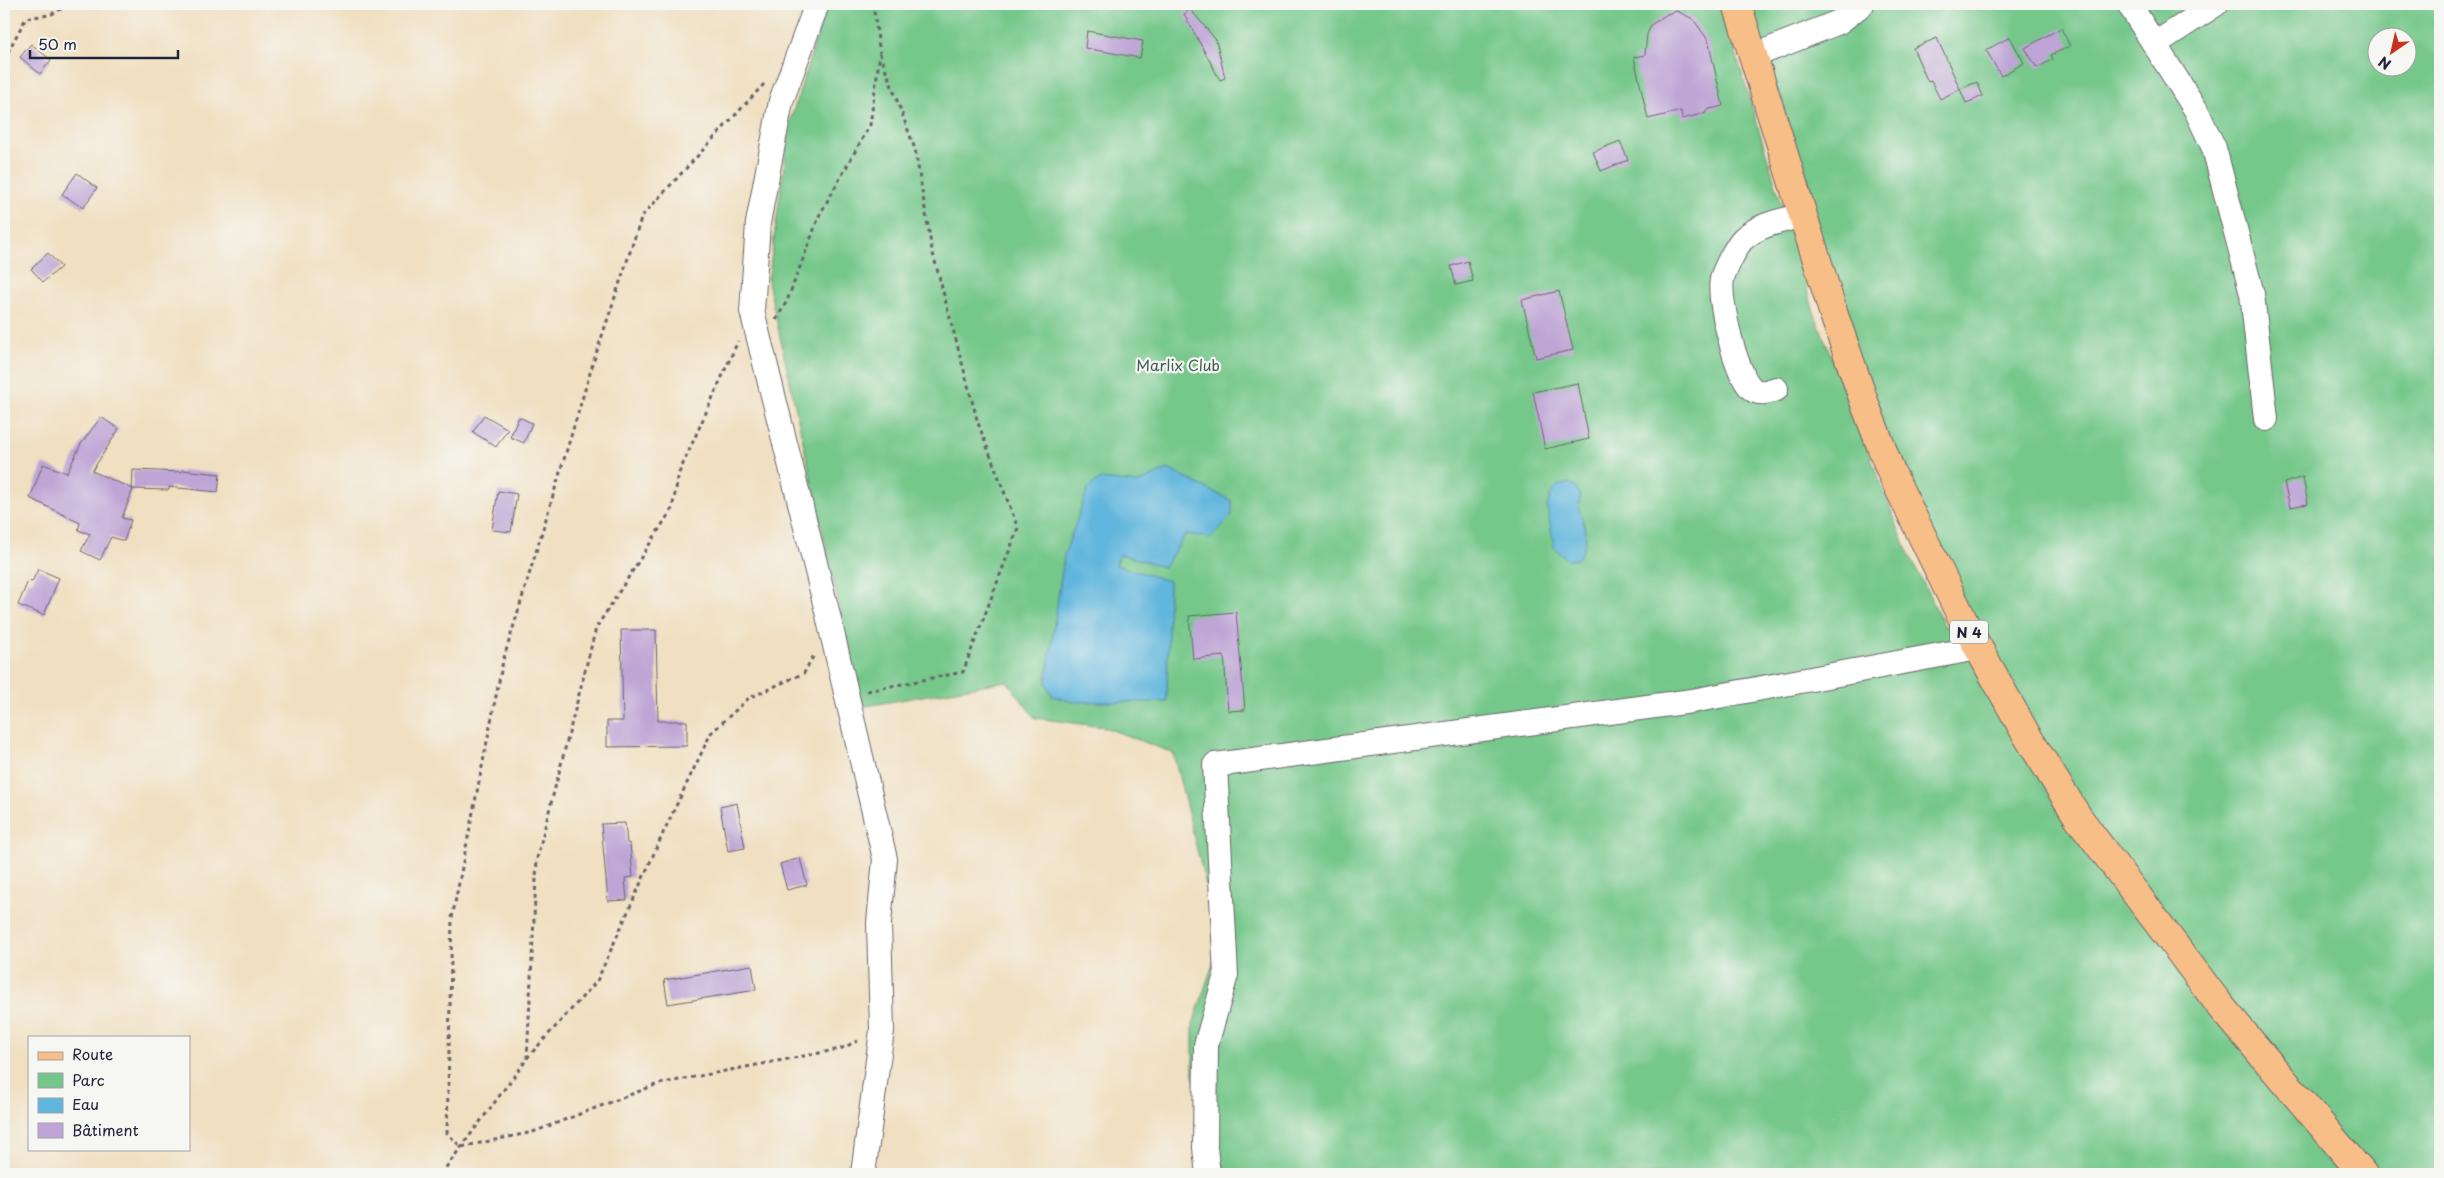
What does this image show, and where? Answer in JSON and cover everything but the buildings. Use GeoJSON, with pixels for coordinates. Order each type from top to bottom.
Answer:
{"type":"FeatureCollection","features":[{"type":"Feature","properties":{"kind":"main road","name":"N 4"},"geometry":{"type":"LineString","coordinates":[[1737,4],[1834,315],[1891,472],[1937,570],[1978,648],[2026,734],[2078,817],[2219,1004],[2363,1174]]}},
{"type":"Feature","properties":{"kind":"street"},"geometry":{"type":"LineString","coordinates":[[817,4],[781,101],[758,223],[752,311],[831,627],[885,859],[878,923],[882,1030],[863,1174]]}},
{"type":"Feature","properties":{"kind":"street"},"geometry":{"type":"LineString","coordinates":[[1753,56],[1839,22],[1862,4]]}},
{"type":"Feature","properties":{"kind":"street"},"geometry":{"type":"LineString","coordinates":[[2130,4],[2196,110],[2214,148],[2252,294],[2266,419]]}},
{"type":"Feature","properties":{"kind":"street"},"geometry":{"type":"LineString","coordinates":[[2155,44],[2216,4]]}},
{"type":"Feature","properties":{"kind":"street"},"geometry":{"type":"LineString","coordinates":[[1776,389],[1766,393],[1753,390],[1742,376],[1722,306],[1722,278],[1742,240],[1759,228],[1803,215]]}},
{"type":"Feature","properties":{"kind":"street"},"geometry":{"type":"LineString","coordinates":[[1208,1174],[1205,1148],[1206,1045],[1226,975],[1214,765],[1692,701],[1978,648]]}},
{"type":"Feature","properties":{"kind":"path"},"geometry":{"type":"LineString","coordinates":[[4,59],[26,18],[50,15],[70,4]]}},
{"type":"Feature","properties":{"kind":"path"},"geometry":{"type":"LineString","coordinates":[[847,695],[963,672],[1018,528],[978,423],[932,250],[915,149],[880,54],[873,4]]}},
{"type":"Feature","properties":{"kind":"path"},"geometry":{"type":"LineString","coordinates":[[760,346],[786,301],[820,214],[870,125],[880,54]]}},
{"type":"Feature","properties":{"kind":"path"},"geometry":{"type":"LineString","coordinates":[[461,1147],[447,1133],[452,918],[503,660],[594,360],[642,216],[755,91],[769,79]]}},
{"type":"Feature","properties":{"kind":"path"},"geometry":{"type":"LineString","coordinates":[[527,1059],[537,858],[596,628],[672,509],[679,473],[752,311]]}},
{"type":"Feature","properties":{"kind":"path"},"geometry":{"type":"LineString","coordinates":[[441,1174],[527,1059],[597,981],[711,733],[750,698],[804,673],[831,627]]}},
{"type":"Feature","properties":{"kind":"path"},"geometry":{"type":"LineString","coordinates":[[461,1147],[533,1132],[658,1084],[840,1050],[882,1030]]}},
{"type":"Feature","properties":{"kind":"green space","name":"Marlix Club"},"geometry":{"type":"Polygon","coordinates":[[[827,4],[1721,4],[1814,312],[1906,548],[1945,627],[1963,622],[1866,407],[1737,4],[2440,4],[2440,1174],[1226,1174],[1193,1076],[1193,1024],[1220,942],[1173,753],[1104,727],[1035,718],[1007,681],[861,707],[768,282],[790,122],[827,4]]]}},
{"type":"Feature","properties":{"kind":"water"},"geometry":{"type":"Polygon","coordinates":[[[1168,469],[1232,501],[1232,515],[1211,538],[1186,534],[1164,567],[1120,554],[1116,565],[1169,581],[1167,702],[1073,702],[1052,696],[1046,683],[1064,556],[1088,488],[1101,479],[1138,483],[1168,469]]]}},
{"type":"Feature","properties":{"kind":"water"},"geometry":{"type":"Polygon","coordinates":[[[1570,483],[1579,494],[1578,508],[1586,535],[1584,548],[1576,560],[1566,559],[1554,547],[1547,506],[1550,496],[1557,486],[1570,483]]]}}]}
